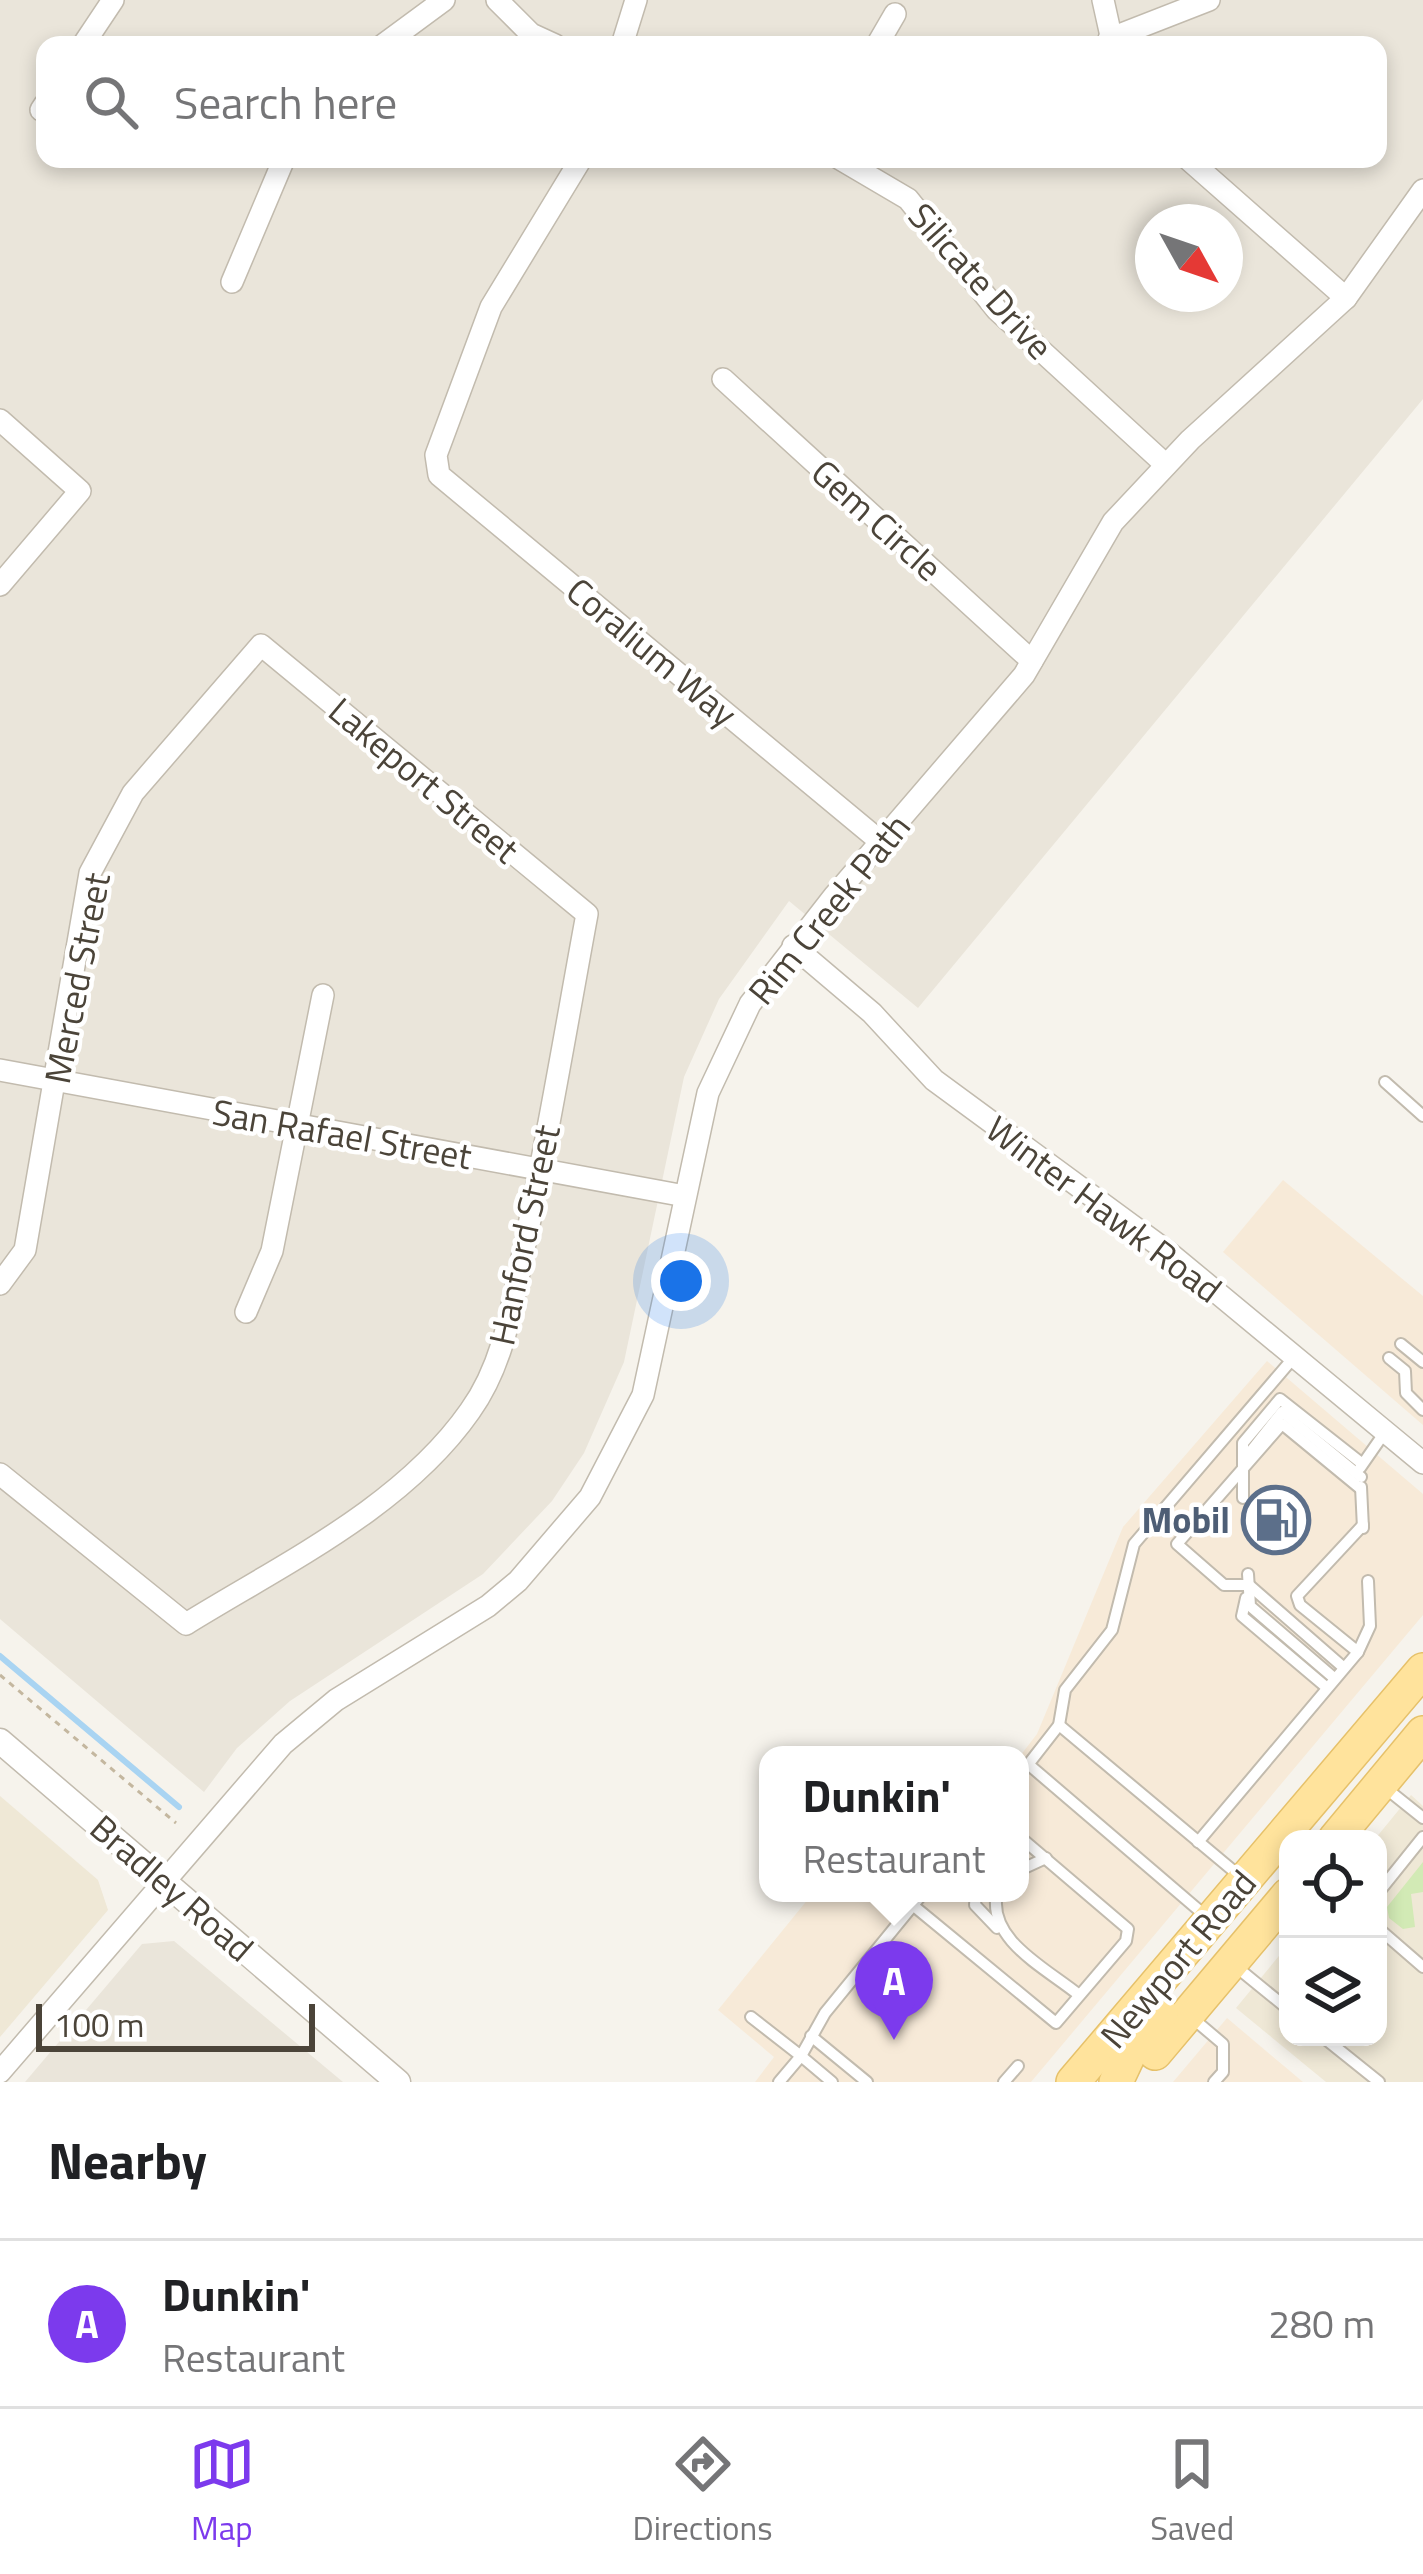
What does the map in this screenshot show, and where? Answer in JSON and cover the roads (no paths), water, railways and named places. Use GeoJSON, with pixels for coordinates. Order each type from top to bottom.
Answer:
{"type":"FeatureCollection","features":[{"type":"Feature","properties":{"kind":"main road","name":"Newport Road"},"geometry":{"type":"LineString","coordinates":[[1072,2082],[1423,1670]]}},
{"type":"Feature","properties":{"kind":"main road"},"geometry":{"type":"LineString","coordinates":[[1343,1830],[1423,1733]]}},
{"type":"Feature","properties":{"kind":"main road"},"geometry":{"type":"LineString","coordinates":[[1116,2082],[1132,2048],[1241,1919],[1244,1880]]}},
{"type":"Feature","properties":{"kind":"main road","name":"Newport Road"},"geometry":{"type":"LineString","coordinates":[[1131,2082],[1279,1906]]}},
{"type":"Feature","properties":{"kind":"street"},"geometry":{"type":"LineString","coordinates":[[89,36],[113,0]]}},
{"type":"Feature","properties":{"kind":"street"},"geometry":{"type":"LineString","coordinates":[[395,36],[444,0]]}},
{"type":"Feature","properties":{"kind":"street"},"geometry":{"type":"LineString","coordinates":[[497,0],[535,36]]}},
{"type":"Feature","properties":{"kind":"street"},"geometry":{"type":"LineString","coordinates":[[625,36],[636,0]]}},
{"type":"Feature","properties":{"kind":"street"},"geometry":{"type":"LineString","coordinates":[[1103,0],[1110,36]]}},
{"type":"Feature","properties":{"kind":"street"},"geometry":{"type":"LineString","coordinates":[[1125,36],[1209,0]]}},
{"type":"Feature","properties":{"kind":"street"},"geometry":{"type":"LineString","coordinates":[[882,36],[895,14]]}},
{"type":"Feature","properties":{"kind":"street"},"geometry":{"type":"LineString","coordinates":[[232,282],[280,168]]}},
{"type":"Feature","properties":{"kind":"street","name":"Coralium Way"},"geometry":{"type":"LineString","coordinates":[[576,168],[491,307],[436,454],[439,475],[881,842]]}},
{"type":"Feature","properties":{"kind":"street","name":"Silicate Drive"},"geometry":{"type":"LineString","coordinates":[[855,168],[908,199],[997,310],[1166,466]]}},
{"type":"Feature","properties":{"kind":"street"},"geometry":{"type":"LineString","coordinates":[[1198,168],[1346,298]]}},
{"type":"Feature","properties":{"kind":"street","name":"Rim Creek Path"},"geometry":{"type":"LineString","coordinates":[[0,2072],[163,1880],[308,1721],[488,1606],[572,1521],[614,1460],[643,1395],[716,1070],[750,1004],[793,946],[1032,662],[1113,522],[1166,466],[1346,298],[1423,190]]}},
{"type":"Feature","properties":{"kind":"street","name":"Gem Circle"},"geometry":{"type":"LineString","coordinates":[[723,379],[1032,662]]}},
{"type":"Feature","properties":{"kind":"street"},"geometry":{"type":"LineString","coordinates":[[0,420],[80,490],[0,585]]}},
{"type":"Feature","properties":{"kind":"street","name":"Lakeport Street"},"geometry":{"type":"LineString","coordinates":[[261,645],[586,914]]}},
{"type":"Feature","properties":{"kind":"street","name":"Merced Street"},"geometry":{"type":"LineString","coordinates":[[0,1284],[25,1250],[58,1082],[90,873],[134,793],[261,645]]}},
{"type":"Feature","properties":{"kind":"street","name":"Hanford Street"},"geometry":{"type":"LineString","coordinates":[[0,1474],[186,1624],[329,1535],[416,1473],[468,1415],[493,1378],[541,1170],[586,914]]}},
{"type":"Feature","properties":{"kind":"street","name":"Winter Hawk Road"},"geometry":{"type":"LineString","coordinates":[[793,946],[872,1013],[934,1080],[1101,1200],[1423,1463]]}},
{"type":"Feature","properties":{"kind":"street"},"geometry":{"type":"LineString","coordinates":[[246,1312],[272,1251],[323,995]]}},
{"type":"Feature","properties":{"kind":"street","name":"San Rafael Street"},"geometry":{"type":"LineString","coordinates":[[0,1070],[685,1196]]}},
{"type":"Feature","properties":{"kind":"street","name":"Bradley Road"},"geometry":{"type":"LineString","coordinates":[[0,1741],[398,2082]]}},
{"type":"Feature","properties":{"kind":"lane"},"geometry":{"type":"LineString","coordinates":[[1385,1082],[1423,1116]]}},
{"type":"Feature","properties":{"kind":"lane"},"geometry":{"type":"LineString","coordinates":[[1401,1344],[1423,1362]]}},
{"type":"Feature","properties":{"kind":"lane"},"geometry":{"type":"LineString","coordinates":[[1029,1763],[1059,1725],[1065,1690],[1112,1630],[1134,1544],[1295,1356]]}},
{"type":"Feature","properties":{"kind":"lane"},"geometry":{"type":"LineString","coordinates":[[1390,1358],[1405,1372],[1406,1393],[1423,1410]]}},
{"type":"Feature","properties":{"kind":"lane"},"geometry":{"type":"LineString","coordinates":[[1243,1498],[1243,1443],[1280,1399],[1360,1462]]}},
{"type":"Feature","properties":{"kind":"lane"},"geometry":{"type":"LineString","coordinates":[[1249,1580],[1225,1585],[1177,1544],[1227,1481],[1241,1473],[1282,1424],[1361,1483]]}},
{"type":"Feature","properties":{"kind":"lane"},"geometry":{"type":"LineString","coordinates":[[1358,1652],[1300,1605],[1297,1596],[1363,1529],[1360,1462],[1384,1432]]}},
{"type":"Feature","properties":{"kind":"lane"},"geometry":{"type":"LineString","coordinates":[[1249,1580],[1334,1678]]}},
{"type":"Feature","properties":{"kind":"lane"},"geometry":{"type":"LineString","coordinates":[[1249,1580],[1242,1616],[1334,1678]]}},
{"type":"Feature","properties":{"kind":"lane"},"geometry":{"type":"LineString","coordinates":[[1198,1842],[1358,1652],[1370,1626],[1368,1581]]}},
{"type":"Feature","properties":{"kind":"lane"},"geometry":{"type":"LineString","coordinates":[[1059,1725],[1244,1880]]}},
{"type":"Feature","properties":{"kind":"lane"},"geometry":{"type":"LineString","coordinates":[[1029,1773],[1211,1920]]}},
{"type":"Feature","properties":{"kind":"lane"},"geometry":{"type":"LineString","coordinates":[[1381,1784],[1423,1818]]}},
{"type":"Feature","properties":{"kind":"lane"},"geometry":{"type":"LineString","coordinates":[[1387,1882],[1423,1837]]}},
{"type":"Feature","properties":{"kind":"lane"},"geometry":{"type":"LineString","coordinates":[[910,1902],[1056,2023],[1126,1940],[1128,1929],[1029,1844]]}},
{"type":"Feature","properties":{"kind":"lane"},"geometry":{"type":"LineString","coordinates":[[1029,1866],[1046,1858]]}},
{"type":"Feature","properties":{"kind":"lane"},"geometry":{"type":"LineString","coordinates":[[779,2082],[916,1902]]}},
{"type":"Feature","properties":{"kind":"lane"},"geometry":{"type":"LineString","coordinates":[[975,1902],[999,1930],[1079,1995]]}},
{"type":"Feature","properties":{"kind":"lane"},"geometry":{"type":"LineString","coordinates":[[995,1902],[993,1913],[999,1930]]}},
{"type":"Feature","properties":{"kind":"lane"},"geometry":{"type":"LineString","coordinates":[[1387,1936],[1423,1967]]}},
{"type":"Feature","properties":{"kind":"lane"},"geometry":{"type":"LineString","coordinates":[[1232,1963],[1279,2002]]}},
{"type":"Feature","properties":{"kind":"lane"},"geometry":{"type":"LineString","coordinates":[[1187,2014],[1223,2044],[1223,2072],[1214,2082]]}},
{"type":"Feature","properties":{"kind":"lane"},"geometry":{"type":"LineString","coordinates":[[752,2017],[832,2082]]}},
{"type":"Feature","properties":{"kind":"lane"},"geometry":{"type":"LineString","coordinates":[[811,2036],[868,2082]]}},
{"type":"Feature","properties":{"kind":"lane"},"geometry":{"type":"LineString","coordinates":[[1333,2046],[1379,2082]]}},
{"type":"Feature","properties":{"kind":"lane"},"geometry":{"type":"LineString","coordinates":[[1004,2082],[1018,2066]]}},
{"type":"Feature","properties":{"kind":"waterway"},"geometry":{"type":"LineString","coordinates":[[0,1656],[179,1807]]}},
{"type":"Feature","properties":{"kind":"place","name":"Mobil"},"geometry":{"type":"Point","coordinates":[1276,1520]}},
{"type":"Feature","properties":{"kind":"place","name":"Dunkin'"},"geometry":{"type":"Point","coordinates":[894,2040]}}]}
